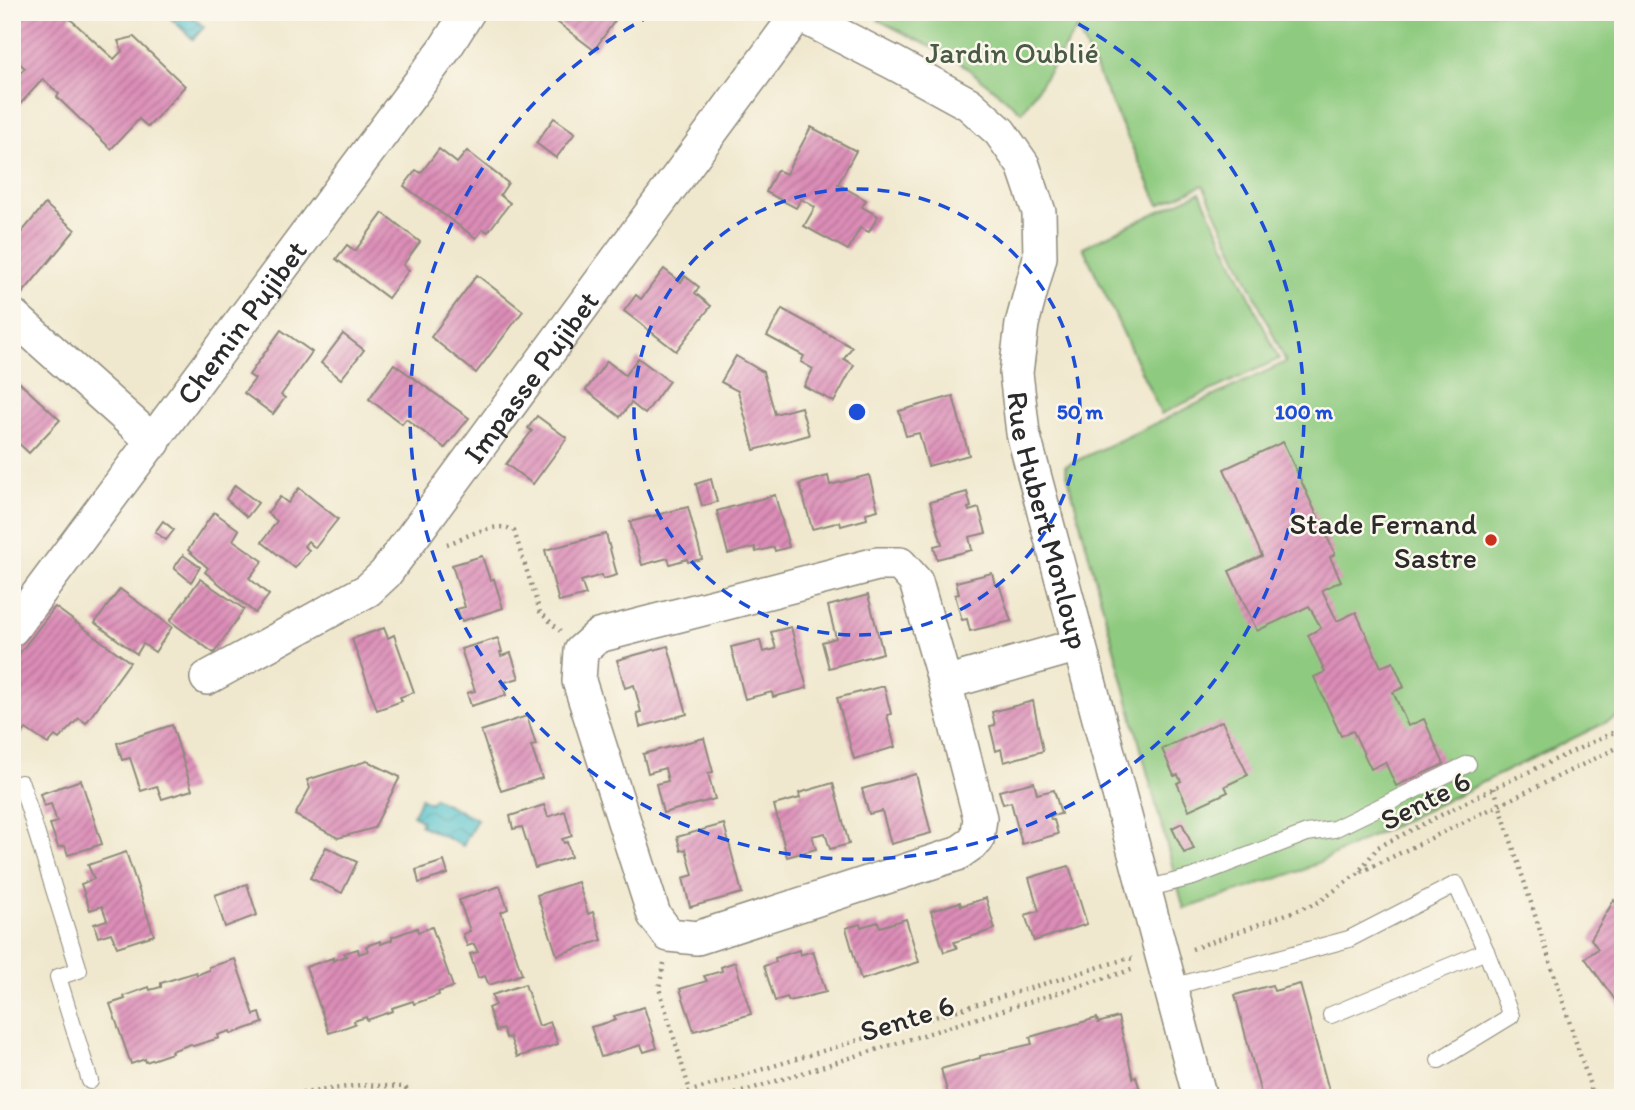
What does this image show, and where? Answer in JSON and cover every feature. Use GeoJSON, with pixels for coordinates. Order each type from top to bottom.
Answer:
{"type":"FeatureCollection","features":[{"type":"Feature","properties":{"kind":"street","name":"Chemin Pujibet"},"geometry":{"type":"LineString","coordinates":[[12,629],[444,50],[468,12]]}},
{"type":"Feature","properties":{"kind":"street"},"geometry":{"type":"LineString","coordinates":[[796,13],[841,23]]}},
{"type":"Feature","properties":{"kind":"street","name":"Impasse Pujibet"},"geometry":{"type":"LineString","coordinates":[[207,678],[368,590],[385,574],[796,13]]}},
{"type":"Feature","properties":{"kind":"street","name":"Rue Hubert Monloup"},"geometry":{"type":"LineString","coordinates":[[841,23],[894,63],[969,104],[1000,132],[1023,165],[1038,212],[1040,257],[1022,324],[1016,373],[1023,433],[1200,1098]]}},
{"type":"Feature","properties":{"kind":"street"},"geometry":{"type":"LineString","coordinates":[[12,315],[153,442]]}},
{"type":"Feature","properties":{"kind":"street"},"geometry":{"type":"LineString","coordinates":[[877,564],[900,564],[916,582],[945,683],[980,818],[976,840],[957,854],[696,938],[669,935],[654,915],[579,681],[581,651],[598,636],[877,564]]}},
{"type":"Feature","properties":{"kind":"street"},"geometry":{"type":"LineString","coordinates":[[945,683],[1079,645]]}},
{"type":"Feature","properties":{"kind":"lane"},"geometry":{"type":"LineString","coordinates":[[1145,889],[1193,877],[1307,833],[1334,829],[1468,764]]}},
{"type":"Feature","properties":{"kind":"lane"},"geometry":{"type":"LineString","coordinates":[[12,787],[20,783],[79,970],[58,977],[90,1081]]}},
{"type":"Feature","properties":{"kind":"lane"},"geometry":{"type":"LineString","coordinates":[[1172,987],[1349,939],[1456,884],[1511,1016],[1439,1060]]}},
{"type":"Feature","properties":{"kind":"lane"},"geometry":{"type":"LineString","coordinates":[[1331,1015],[1486,951]]}},
{"type":"Feature","properties":{"kind":"path"},"geometry":{"type":"LineString","coordinates":[[402,550],[432,549],[495,527],[508,527],[514,531],[540,612],[581,651]]}},
{"type":"Feature","properties":{"kind":"path","name":"Sente 6"},"geometry":{"type":"LineString","coordinates":[[1188,951],[1320,902],[1357,873],[1378,847],[1494,788],[1623,728]]}},
{"type":"Feature","properties":{"kind":"path"},"geometry":{"type":"LineString","coordinates":[[1357,873],[1623,745]]}},
{"type":"Feature","properties":{"kind":"path"},"geometry":{"type":"LineString","coordinates":[[1494,788],[1594,1098]]}},
{"type":"Feature","properties":{"kind":"path"},"geometry":{"type":"LineString","coordinates":[[668,1098],[690,1091],[659,988],[669,935]]}},
{"type":"Feature","properties":{"kind":"path","name":"Sente 6"},"geometry":{"type":"LineString","coordinates":[[690,1091],[1129,958],[1138,965],[722,1098]]}},
{"type":"Feature","properties":{"kind":"path"},"geometry":{"type":"LineString","coordinates":[[267,1098],[361,1085],[405,1087],[412,1097]]}},
{"type":"Feature","properties":{"kind":"path"},"geometry":{"type":"LineString","coordinates":[[386,1098],[421,1098]]}},
{"type":"Feature","properties":{"kind":"green space","name":"Jardin Oublié"},"geometry":{"type":"Polygon","coordinates":[[[882,12],[1623,12],[1623,714],[1303,870],[1184,909],[1065,466],[1286,362],[1203,185],[1159,205],[1077,29],[1022,112],[957,60],[878,20],[882,12]]]}},
{"type":"Feature","properties":{"kind":"green space"},"geometry":{"type":"Polygon","coordinates":[[[1200,192],[1279,359],[1161,414],[1083,247],[1200,192]]]}},
{"type":"Feature","properties":{"kind":"water"},"geometry":{"type":"Polygon","coordinates":[[[187,12],[204,27],[193,39],[165,13],[187,12]]]}},
{"type":"Feature","properties":{"kind":"water"},"geometry":{"type":"Polygon","coordinates":[[[421,798],[430,803],[434,798],[477,819],[463,846],[420,825],[422,821],[413,815],[421,798]]]}},
{"type":"Feature","properties":{"kind":"building"},"geometry":{"type":"Polygon","coordinates":[[[12,12],[75,12],[69,18],[114,59],[122,51],[118,41],[134,37],[185,86],[148,127],[139,119],[111,149],[57,97],[59,94],[43,79],[12,113],[12,81],[25,68],[12,57],[12,12]]]}},
{"type":"Feature","properties":{"kind":"building"},"geometry":{"type":"Polygon","coordinates":[[[551,12],[621,12],[594,50],[549,16],[551,12]]]}},
{"type":"Feature","properties":{"kind":"building"},"geometry":{"type":"Polygon","coordinates":[[[554,118],[575,133],[556,158],[536,143],[554,118]]]}},
{"type":"Feature","properties":{"kind":"building"},"geometry":{"type":"Polygon","coordinates":[[[811,127],[856,151],[838,184],[866,200],[862,207],[878,216],[869,232],[860,228],[848,250],[804,226],[815,207],[801,199],[796,208],[766,192],[777,170],[786,174],[811,127]]]}},
{"type":"Feature","properties":{"kind":"building"},"geometry":{"type":"Polygon","coordinates":[[[439,149],[457,163],[467,151],[508,183],[500,195],[510,203],[488,232],[483,229],[476,238],[404,186],[416,170],[421,173],[439,149]]]}},
{"type":"Feature","properties":{"kind":"building"},"geometry":{"type":"Polygon","coordinates":[[[45,204],[75,230],[22,294],[12,285],[12,244],[45,204]]]}},
{"type":"Feature","properties":{"kind":"building"},"geometry":{"type":"Polygon","coordinates":[[[383,213],[420,242],[403,265],[409,270],[388,298],[336,259],[347,245],[355,251],[383,213]]]}},
{"type":"Feature","properties":{"kind":"building"},"geometry":{"type":"Polygon","coordinates":[[[664,269],[681,282],[685,276],[699,287],[695,293],[711,306],[676,351],[624,311],[636,295],[641,299],[664,269]]]}},
{"type":"Feature","properties":{"kind":"building"},"geometry":{"type":"Polygon","coordinates":[[[477,275],[523,311],[476,373],[431,337],[477,275]]]}},
{"type":"Feature","properties":{"kind":"building"},"geometry":{"type":"Polygon","coordinates":[[[782,309],[852,347],[844,359],[854,365],[834,402],[804,386],[813,369],[801,362],[804,356],[767,336],[782,309]]]}},
{"type":"Feature","properties":{"kind":"building"},"geometry":{"type":"Polygon","coordinates":[[[281,330],[312,352],[281,395],[285,398],[273,414],[244,393],[255,379],[249,375],[281,330]]]}},
{"type":"Feature","properties":{"kind":"building"},"geometry":{"type":"Polygon","coordinates":[[[343,334],[364,350],[341,379],[321,363],[343,334]]]}},
{"type":"Feature","properties":{"kind":"building"},"geometry":{"type":"Polygon","coordinates":[[[736,356],[763,372],[775,414],[801,407],[809,435],[754,450],[738,391],[721,382],[736,356]]]}},
{"type":"Feature","properties":{"kind":"building"},"geometry":{"type":"Polygon","coordinates":[[[638,358],[669,381],[645,414],[631,403],[620,417],[586,390],[607,361],[625,375],[638,358]]]}},
{"type":"Feature","properties":{"kind":"building"},"geometry":{"type":"Polygon","coordinates":[[[394,364],[469,418],[445,448],[406,419],[402,424],[369,399],[394,364]]]}},
{"type":"Feature","properties":{"kind":"building"},"geometry":{"type":"Polygon","coordinates":[[[20,383],[60,420],[29,453],[12,437],[12,391],[20,383]]]}},
{"type":"Feature","properties":{"kind":"building"},"geometry":{"type":"Polygon","coordinates":[[[953,396],[969,455],[928,466],[919,433],[906,436],[899,411],[953,396]]]}},
{"type":"Feature","properties":{"kind":"building"},"geometry":{"type":"Polygon","coordinates":[[[537,416],[567,438],[533,484],[506,464],[532,431],[528,428],[537,416]]]}},
{"type":"Feature","properties":{"kind":"building"},"geometry":{"type":"Polygon","coordinates":[[[1283,442],[1335,554],[1330,557],[1341,581],[1322,590],[1337,621],[1356,612],[1381,667],[1393,662],[1404,687],[1393,692],[1408,726],[1424,719],[1444,764],[1396,786],[1385,762],[1371,769],[1353,731],[1341,736],[1314,677],[1325,672],[1308,635],[1321,628],[1309,606],[1257,631],[1229,571],[1262,556],[1224,469],[1283,442]]]}},
{"type":"Feature","properties":{"kind":"building"},"geometry":{"type":"Polygon","coordinates":[[[869,475],[878,510],[866,513],[867,519],[841,526],[840,522],[812,529],[800,484],[828,476],[830,485],[869,475]]]}},
{"type":"Feature","properties":{"kind":"building"},"geometry":{"type":"Polygon","coordinates":[[[711,479],[717,502],[702,506],[696,484],[711,479]]]}},
{"type":"Feature","properties":{"kind":"building"},"geometry":{"type":"Polygon","coordinates":[[[235,485],[258,503],[247,517],[226,499],[235,485]]]}},
{"type":"Feature","properties":{"kind":"building"},"geometry":{"type":"Polygon","coordinates":[[[299,488],[338,519],[315,548],[308,541],[304,546],[309,550],[295,568],[262,542],[277,521],[267,513],[280,497],[288,503],[299,488]]]}},
{"type":"Feature","properties":{"kind":"building"},"geometry":{"type":"Polygon","coordinates":[[[967,492],[971,507],[968,508],[969,511],[979,508],[986,533],[969,537],[972,550],[937,559],[934,546],[942,544],[930,502],[967,492]]]}},
{"type":"Feature","properties":{"kind":"building"},"geometry":{"type":"Polygon","coordinates":[[[775,495],[789,547],[775,551],[774,547],[756,552],[755,547],[728,554],[717,511],[775,495]]]}},
{"type":"Feature","properties":{"kind":"building"},"geometry":{"type":"Polygon","coordinates":[[[688,507],[702,559],[688,562],[687,559],[670,564],[668,558],[642,565],[630,522],[688,507]]]}},
{"type":"Feature","properties":{"kind":"building"},"geometry":{"type":"Polygon","coordinates":[[[214,512],[239,530],[233,540],[263,561],[249,578],[269,595],[255,613],[205,572],[208,568],[188,550],[214,512]]]}},
{"type":"Feature","properties":{"kind":"building"},"geometry":{"type":"Polygon","coordinates":[[[163,521],[174,530],[166,540],[155,532],[163,521]]]}},
{"type":"Feature","properties":{"kind":"building"},"geometry":{"type":"Polygon","coordinates":[[[606,534],[617,575],[603,579],[602,575],[581,581],[586,595],[559,602],[545,550],[606,534]]]}},
{"type":"Feature","properties":{"kind":"building"},"geometry":{"type":"Polygon","coordinates":[[[183,555],[200,567],[191,582],[174,568],[183,555]]]}},
{"type":"Feature","properties":{"kind":"building"},"geometry":{"type":"Polygon","coordinates":[[[482,556],[490,580],[494,579],[503,608],[462,621],[457,609],[465,607],[452,565],[482,556]]]}},
{"type":"Feature","properties":{"kind":"building"},"geometry":{"type":"Polygon","coordinates":[[[992,573],[995,585],[999,584],[1011,621],[970,631],[967,619],[962,620],[955,595],[959,594],[956,582],[992,573]]]}},
{"type":"Feature","properties":{"kind":"building"},"geometry":{"type":"Polygon","coordinates":[[[200,579],[244,609],[214,653],[170,621],[200,579]]]}},
{"type":"Feature","properties":{"kind":"building"},"geometry":{"type":"Polygon","coordinates":[[[120,589],[172,627],[155,652],[143,644],[137,654],[95,623],[120,589]]]}},
{"type":"Feature","properties":{"kind":"building"},"geometry":{"type":"Polygon","coordinates":[[[868,595],[883,653],[829,668],[822,642],[836,638],[828,606],[868,595]]]}},
{"type":"Feature","properties":{"kind":"building"},"geometry":{"type":"Polygon","coordinates":[[[55,607],[130,662],[86,723],[79,718],[59,739],[55,736],[48,744],[26,729],[12,747],[12,663],[55,607]]]}},
{"type":"Feature","properties":{"kind":"building"},"geometry":{"type":"Polygon","coordinates":[[[791,627],[807,688],[773,697],[772,692],[745,699],[731,647],[760,640],[763,652],[776,649],[771,632],[791,627]]]}},
{"type":"Feature","properties":{"kind":"building"},"geometry":{"type":"Polygon","coordinates":[[[384,628],[388,638],[394,635],[414,692],[400,697],[402,701],[377,710],[352,639],[384,628]]]}},
{"type":"Feature","properties":{"kind":"building"},"geometry":{"type":"Polygon","coordinates":[[[498,638],[501,656],[511,653],[519,678],[502,683],[506,695],[471,706],[467,693],[475,691],[461,649],[498,638]]]}},
{"type":"Feature","properties":{"kind":"building"},"geometry":{"type":"Polygon","coordinates":[[[668,646],[687,714],[640,727],[637,713],[641,712],[634,685],[625,688],[617,660],[668,646]]]}},
{"type":"Feature","properties":{"kind":"building"},"geometry":{"type":"Polygon","coordinates":[[[884,686],[891,714],[887,715],[895,747],[854,759],[837,698],[884,686]]]}},
{"type":"Feature","properties":{"kind":"building"},"geometry":{"type":"Polygon","coordinates":[[[1033,701],[1043,751],[1004,762],[1001,749],[996,751],[990,726],[995,725],[992,712],[1033,701]]]}},
{"type":"Feature","properties":{"kind":"building"},"geometry":{"type":"Polygon","coordinates":[[[527,716],[536,745],[531,746],[542,778],[501,791],[481,731],[527,716]]]}},
{"type":"Feature","properties":{"kind":"building"},"geometry":{"type":"Polygon","coordinates":[[[1222,721],[1248,775],[1225,786],[1228,792],[1189,810],[1177,783],[1181,781],[1178,775],[1174,776],[1162,749],[1222,721]]]}},
{"type":"Feature","properties":{"kind":"building"},"geometry":{"type":"Polygon","coordinates":[[[172,725],[192,790],[162,799],[157,786],[141,791],[130,758],[122,760],[117,743],[172,725]]]}},
{"type":"Feature","properties":{"kind":"building"},"geometry":{"type":"Polygon","coordinates":[[[704,738],[713,772],[708,773],[715,799],[663,813],[656,784],[668,781],[665,768],[648,773],[643,754],[704,738]]]}},
{"type":"Feature","properties":{"kind":"building"},"geometry":{"type":"Polygon","coordinates":[[[367,761],[400,777],[374,828],[338,838],[295,815],[310,788],[307,780],[367,761]]]}},
{"type":"Feature","properties":{"kind":"building"},"geometry":{"type":"Polygon","coordinates":[[[916,774],[931,833],[891,844],[882,811],[869,814],[862,789],[916,774]]]}},
{"type":"Feature","properties":{"kind":"building"},"geometry":{"type":"Polygon","coordinates":[[[81,780],[102,844],[68,855],[65,846],[58,847],[50,824],[57,822],[51,804],[44,806],[40,794],[81,780]]]}},
{"type":"Feature","properties":{"kind":"building"},"geometry":{"type":"Polygon","coordinates":[[[1034,782],[1037,794],[1054,790],[1061,814],[1050,816],[1058,834],[1022,844],[1011,802],[1003,804],[999,791],[1034,782]]]}},
{"type":"Feature","properties":{"kind":"building"},"geometry":{"type":"Polygon","coordinates":[[[833,783],[849,844],[830,849],[825,833],[812,836],[816,849],[787,857],[774,805],[800,798],[799,793],[833,783]]]}},
{"type":"Feature","properties":{"kind":"building"},"geometry":{"type":"Polygon","coordinates":[[[544,805],[548,817],[565,811],[572,836],[562,839],[564,843],[567,842],[571,857],[535,868],[522,827],[513,829],[510,816],[544,805]]]}},
{"type":"Feature","properties":{"kind":"building"},"geometry":{"type":"Polygon","coordinates":[[[1182,823],[1194,849],[1184,853],[1172,828],[1182,823]]]}},
{"type":"Feature","properties":{"kind":"building"},"geometry":{"type":"Polygon","coordinates":[[[724,824],[742,893],[690,907],[683,878],[693,875],[686,849],[681,851],[677,837],[724,824]]]}},
{"type":"Feature","properties":{"kind":"building"},"geometry":{"type":"Polygon","coordinates":[[[326,847],[357,862],[342,893],[310,878],[326,847]]]}},
{"type":"Feature","properties":{"kind":"building"},"geometry":{"type":"Polygon","coordinates":[[[126,852],[154,935],[117,947],[111,933],[98,937],[94,924],[107,920],[102,906],[90,910],[81,884],[94,879],[88,865],[126,852]]]}},
{"type":"Feature","properties":{"kind":"building"},"geometry":{"type":"Polygon","coordinates":[[[444,861],[448,874],[419,883],[416,870],[444,861]]]}},
{"type":"Feature","properties":{"kind":"building"},"geometry":{"type":"Polygon","coordinates":[[[1069,866],[1087,924],[1034,941],[1025,915],[1039,911],[1029,878],[1069,866]]]}},
{"type":"Feature","properties":{"kind":"building"},"geometry":{"type":"Polygon","coordinates":[[[578,882],[588,914],[593,912],[602,940],[557,955],[537,895],[578,882]]]}},
{"type":"Feature","properties":{"kind":"building"},"geometry":{"type":"Polygon","coordinates":[[[247,884],[257,915],[225,927],[215,895],[247,884]]]}},
{"type":"Feature","properties":{"kind":"building"},"geometry":{"type":"Polygon","coordinates":[[[500,886],[508,909],[501,912],[522,974],[489,985],[485,976],[478,978],[470,954],[478,952],[474,944],[467,946],[463,934],[470,931],[459,900],[500,886]]]}},
{"type":"Feature","properties":{"kind":"building"},"geometry":{"type":"Polygon","coordinates":[[[986,898],[995,929],[954,942],[957,948],[944,952],[931,911],[986,898]]]}},
{"type":"Feature","properties":{"kind":"building"},"geometry":{"type":"Polygon","coordinates":[[[1614,900],[1623,913],[1623,1011],[1585,958],[1598,949],[1591,939],[1614,900]]]}},
{"type":"Feature","properties":{"kind":"building"},"geometry":{"type":"Polygon","coordinates":[[[906,919],[919,962],[861,980],[846,928],[878,922],[880,927],[906,919]]]}},
{"type":"Feature","properties":{"kind":"building"},"geometry":{"type":"Polygon","coordinates":[[[432,927],[453,987],[438,992],[439,995],[392,1008],[393,1011],[367,1020],[366,1017],[354,1021],[355,1024],[329,1033],[306,967],[333,958],[333,961],[346,956],[344,953],[358,949],[359,954],[368,951],[366,946],[380,941],[381,944],[417,928],[418,932],[432,927]]]}},
{"type":"Feature","properties":{"kind":"building"},"geometry":{"type":"Polygon","coordinates":[[[799,950],[800,955],[813,951],[826,992],[789,1001],[787,997],[775,1001],[764,966],[776,962],[775,958],[799,950]]]}},
{"type":"Feature","properties":{"kind":"building"},"geometry":{"type":"Polygon","coordinates":[[[235,959],[254,1015],[260,1013],[263,1023],[231,1034],[230,1031],[218,1035],[219,1038],[193,1046],[191,1044],[146,1062],[145,1059],[131,1064],[110,1004],[149,987],[150,990],[161,987],[161,983],[196,972],[197,975],[209,970],[209,967],[235,959]]]}},
{"type":"Feature","properties":{"kind":"building"},"geometry":{"type":"Polygon","coordinates":[[[735,962],[751,1014],[694,1031],[680,989],[707,981],[704,976],[722,971],[721,967],[735,962]]]}},
{"type":"Feature","properties":{"kind":"building"},"geometry":{"type":"Polygon","coordinates":[[[525,984],[539,1026],[550,1022],[558,1044],[517,1057],[510,1037],[506,1038],[503,1029],[496,1031],[488,1008],[495,1005],[492,995],[525,984]]]}},
{"type":"Feature","properties":{"kind":"building"},"geometry":{"type":"Polygon","coordinates":[[[1300,984],[1331,1098],[1262,1098],[1235,995],[1272,985],[1274,991],[1300,984]]]}},
{"type":"Feature","properties":{"kind":"building"},"geometry":{"type":"Polygon","coordinates":[[[644,1007],[657,1048],[644,1052],[641,1045],[601,1057],[591,1027],[616,1020],[614,1016],[644,1007]]]}},
{"type":"Feature","properties":{"kind":"building"},"geometry":{"type":"Polygon","coordinates":[[[1118,1017],[1133,1078],[1136,1077],[1141,1093],[1137,1094],[1138,1098],[949,1098],[941,1069],[980,1056],[1032,1044],[1030,1037],[1097,1018],[1098,1023],[1118,1017]]]}},
{"type":"Feature","properties":{"kind":"place","name":"Stade Fernand Sastre"},"geometry":{"type":"Point","coordinates":[1491,540]}}]}
